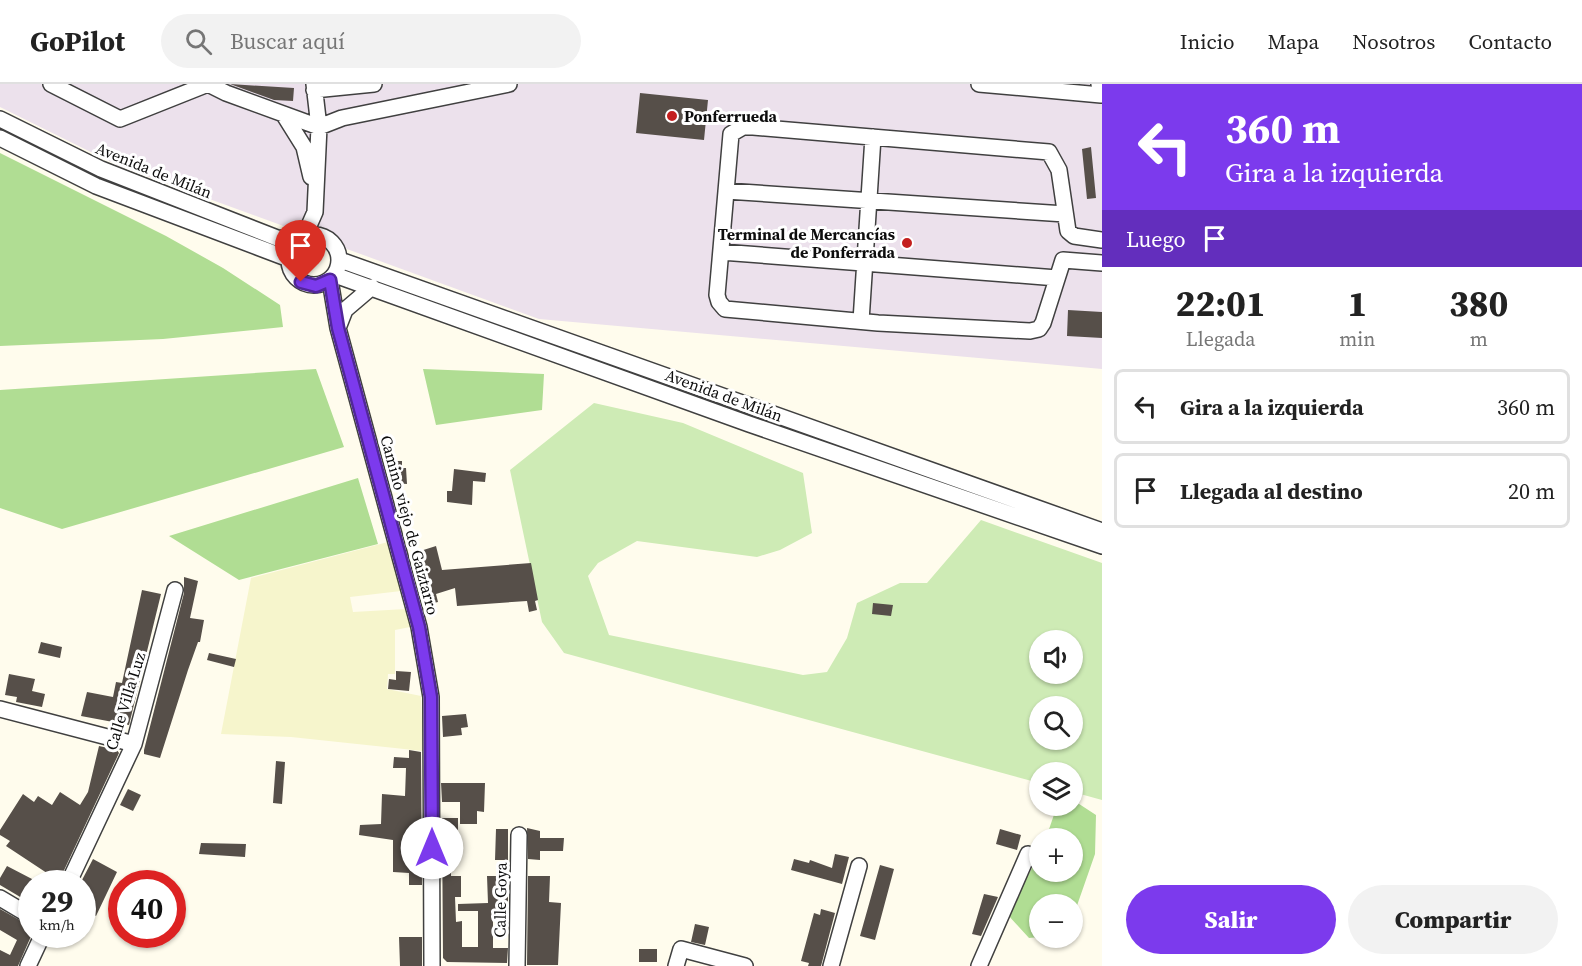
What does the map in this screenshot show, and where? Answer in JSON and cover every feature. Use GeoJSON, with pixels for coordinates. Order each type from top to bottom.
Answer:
{"type":"FeatureCollection","features":[{"type":"Feature","properties":{"kind":"street"},"geometry":{"type":"LineString","coordinates":[[51,84],[120,119],[208,84],[319,127],[342,118],[509,84]]}},
{"type":"Feature","properties":{"kind":"street"},"geometry":{"type":"LineString","coordinates":[[284,114],[304,147],[315,208],[328,239],[338,251],[340,260],[333,278],[316,286],[301,282],[293,275],[289,260],[292,247],[302,238],[315,208],[319,127],[314,87],[374,84]]}},
{"type":"Feature","properties":{"kind":"street"},"geometry":{"type":"LineString","coordinates":[[979,84],[1101,95],[1100,84]]}},
{"type":"Feature","properties":{"kind":"street","name":"Avenida de Milán"},"geometry":{"type":"LineString","coordinates":[[0,119],[101,169],[277,238],[302,238]]}},
{"type":"Feature","properties":{"kind":"street"},"geometry":{"type":"LineString","coordinates":[[743,127],[1049,152],[1059,170],[1068,231],[1063,260],[1043,323],[1039,329],[1030,331],[861,321],[725,309],[717,295],[726,190],[731,134],[743,127]]}},
{"type":"Feature","properties":{"kind":"street"},"geometry":{"type":"LineString","coordinates":[[861,321],[873,136]]}},
{"type":"Feature","properties":{"kind":"street","name":"Avenida de Milán"},"geometry":{"type":"LineString","coordinates":[[0,138],[96,186],[289,260]]}},
{"type":"Feature","properties":{"kind":"street"},"geometry":{"type":"LineString","coordinates":[[726,190],[1065,214]]}},
{"type":"Feature","properties":{"kind":"street"},"geometry":{"type":"LineString","coordinates":[[1068,231],[1074,236],[1102,240]]}},
{"type":"Feature","properties":{"kind":"street"},"geometry":{"type":"LineString","coordinates":[[302,238],[315,235],[328,239]]}},
{"type":"Feature","properties":{"kind":"street"},"geometry":{"type":"LineString","coordinates":[[721,252],[1057,278]]}},
{"type":"Feature","properties":{"kind":"street","name":"Avenida de Milán"},"geometry":{"type":"LineString","coordinates":[[340,260],[1102,531]]}},
{"type":"Feature","properties":{"kind":"street"},"geometry":{"type":"LineString","coordinates":[[1063,260],[1102,262]]}},
{"type":"Feature","properties":{"kind":"street","name":"Avenida de Milán"},"geometry":{"type":"LineString","coordinates":[[333,278],[372,287],[749,424],[1102,546]]}},
{"type":"Feature","properties":{"kind":"street","name":"Camino viejo de Gaiztarro"},"geometry":{"type":"LineString","coordinates":[[333,278],[338,328],[419,627],[431,697],[432,966]]}},
{"type":"Feature","properties":{"kind":"street","name":"Camino viejo de Gaiztarro"},"geometry":{"type":"LineString","coordinates":[[316,286],[335,312]]}},
{"type":"Feature","properties":{"kind":"street"},"geometry":{"type":"LineString","coordinates":[[338,328],[345,310],[372,287]]}},
{"type":"Feature","properties":{"kind":"street","name":"Calle Villa Luz"},"geometry":{"type":"LineString","coordinates":[[75,870],[134,744],[175,590]]}},
{"type":"Feature","properties":{"kind":"street"},"geometry":{"type":"LineString","coordinates":[[0,709],[134,744]]}},
{"type":"Feature","properties":{"kind":"street","name":"Calle Goya"},"geometry":{"type":"LineString","coordinates":[[517,966],[519,836]]}},
{"type":"Feature","properties":{"kind":"street"},"geometry":{"type":"LineString","coordinates":[[978,966],[1028,854]]}},
{"type":"Feature","properties":{"kind":"street"},"geometry":{"type":"LineString","coordinates":[[831,966],[859,866]]}},
{"type":"Feature","properties":{"kind":"street"},"geometry":{"type":"LineString","coordinates":[[0,898],[18,909]]}},
{"type":"Feature","properties":{"kind":"street"},"geometry":{"type":"LineString","coordinates":[[28,966],[36,948]]}},
{"type":"Feature","properties":{"kind":"street"},"geometry":{"type":"LineString","coordinates":[[676,966],[681,949],[745,966]]}},
{"type":"Feature","properties":{"kind":"shaded area"},"geometry":{"type":"Polygon","coordinates":[[[0,84],[1102,84],[1102,369],[539,319],[119,166],[0,107],[0,84]]]}},
{"type":"Feature","properties":{"kind":"green space"},"geometry":{"type":"Polygon","coordinates":[[[0,153],[166,236],[223,268],[280,305],[283,327],[163,339],[0,346],[0,153]]]}},
{"type":"Feature","properties":{"kind":"green space"},"geometry":{"type":"Polygon","coordinates":[[[316,369],[344,447],[62,529],[0,508],[0,390],[316,369]]]}},
{"type":"Feature","properties":{"kind":"green space"},"geometry":{"type":"Polygon","coordinates":[[[423,369],[544,374],[542,410],[436,425],[423,369]]]}},
{"type":"Feature","properties":{"kind":"green space"},"geometry":{"type":"Polygon","coordinates":[[[594,403],[683,423],[803,473],[812,533],[780,550],[757,557],[637,541],[598,563],[588,576],[609,635],[803,675],[827,672],[847,638],[857,603],[900,583],[927,583],[981,520],[1102,563],[1102,800],[1083,795],[1083,762],[1029,762],[1029,780],[564,653],[542,622],[510,470],[594,403]]]}},
{"type":"Feature","properties":{"kind":"green space"},"geometry":{"type":"Polygon","coordinates":[[[358,478],[378,544],[239,580],[169,536],[358,478]]]}},
{"type":"Feature","properties":{"kind":"green space"},"geometry":{"type":"Polygon","coordinates":[[[388,542],[401,591],[350,597],[353,612],[406,609],[410,627],[395,630],[395,674],[388,674],[387,689],[421,696],[423,751],[291,737],[221,734],[251,578],[388,542]]]}},
{"type":"Feature","properties":{"kind":"green space"},"geometry":{"type":"Polygon","coordinates":[[[1083,807],[1096,815],[1095,854],[1081,894],[1029,894],[1029,938],[1007,914],[1029,873],[1029,882],[1083,882],[1083,828],[1049,828],[1054,816],[1083,816],[1083,807]]]}},
{"type":"Feature","properties":{"kind":"building"},"geometry":{"type":"Polygon","coordinates":[[[230,84],[294,88],[293,101],[274,100],[230,84]]]}},
{"type":"Feature","properties":{"kind":"building","name":"Ponferrueda"},"geometry":{"type":"Polygon","coordinates":[[[640,93],[708,100],[704,140],[636,133],[640,93]]]}},
{"type":"Feature","properties":{"kind":"building"},"geometry":{"type":"Polygon","coordinates":[[[1091,147],[1096,198],[1087,199],[1082,149],[1091,147]]]}},
{"type":"Feature","properties":{"kind":"building"},"geometry":{"type":"Polygon","coordinates":[[[1068,310],[1102,312],[1102,338],[1067,336],[1068,310]]]}},
{"type":"Feature","properties":{"kind":"building"},"geometry":{"type":"Polygon","coordinates":[[[391,461],[402,461],[402,468],[406,468],[407,484],[393,483],[391,461]]]}},
{"type":"Feature","properties":{"kind":"building"},"geometry":{"type":"Polygon","coordinates":[[[454,469],[486,473],[485,482],[473,481],[472,505],[447,502],[447,491],[452,491],[454,469]]]}},
{"type":"Feature","properties":{"kind":"building"},"geometry":{"type":"Polygon","coordinates":[[[436,546],[442,570],[531,563],[538,600],[535,601],[537,610],[529,612],[527,601],[457,606],[455,588],[436,594],[438,602],[425,605],[419,589],[414,553],[436,546]]]}},
{"type":"Feature","properties":{"kind":"building"},"geometry":{"type":"Polygon","coordinates":[[[184,577],[198,581],[190,618],[204,620],[200,642],[198,642],[188,670],[160,758],[144,754],[144,750],[184,593],[184,577]]]}},
{"type":"Feature","properties":{"kind":"building"},"geometry":{"type":"Polygon","coordinates":[[[142,590],[161,594],[129,725],[81,716],[87,692],[113,697],[116,682],[122,683],[142,590]]]}},
{"type":"Feature","properties":{"kind":"building"},"geometry":{"type":"Polygon","coordinates":[[[873,603],[893,605],[891,616],[872,614],[873,603]]]}},
{"type":"Feature","properties":{"kind":"building"},"geometry":{"type":"Polygon","coordinates":[[[41,642],[62,647],[60,658],[38,653],[41,642]]]}},
{"type":"Feature","properties":{"kind":"building"},"geometry":{"type":"Polygon","coordinates":[[[209,653],[236,659],[234,667],[207,660],[209,653]]]}},
{"type":"Feature","properties":{"kind":"building"},"geometry":{"type":"Polygon","coordinates":[[[396,671],[411,672],[409,691],[388,689],[389,679],[396,680],[396,671]]]}},
{"type":"Feature","properties":{"kind":"building"},"geometry":{"type":"Polygon","coordinates":[[[9,674],[35,679],[32,691],[45,694],[42,707],[16,702],[17,697],[5,695],[9,674]]]}},
{"type":"Feature","properties":{"kind":"building"},"geometry":{"type":"Polygon","coordinates":[[[466,714],[468,727],[461,728],[462,735],[443,737],[442,716],[466,714]]]}},
{"type":"Feature","properties":{"kind":"building"},"geometry":{"type":"Polygon","coordinates":[[[99,746],[117,750],[119,753],[64,870],[42,870],[6,846],[10,841],[0,835],[0,830],[23,794],[34,802],[38,796],[52,805],[60,792],[80,805],[88,792],[99,746]]]}},
{"type":"Feature","properties":{"kind":"building"},"geometry":{"type":"Polygon","coordinates":[[[409,750],[421,752],[422,885],[409,885],[409,873],[393,872],[393,840],[359,835],[360,825],[381,824],[382,794],[405,796],[406,768],[393,768],[394,757],[409,758],[409,750]]]}},
{"type":"Feature","properties":{"kind":"building"},"geometry":{"type":"Polygon","coordinates":[[[276,761],[285,762],[282,804],[273,803],[276,761]]]}},
{"type":"Feature","properties":{"kind":"building"},"geometry":{"type":"Polygon","coordinates":[[[441,783],[485,783],[484,812],[477,811],[477,824],[460,824],[460,802],[442,802],[441,783]]]}},
{"type":"Feature","properties":{"kind":"building"},"geometry":{"type":"Polygon","coordinates":[[[128,789],[141,795],[133,811],[120,805],[128,789]]]}},
{"type":"Feature","properties":{"kind":"building"},"geometry":{"type":"Polygon","coordinates":[[[442,818],[458,818],[458,861],[451,861],[451,876],[461,876],[461,897],[455,897],[456,922],[462,921],[462,947],[478,947],[478,911],[458,911],[458,904],[488,903],[487,876],[508,876],[508,921],[493,921],[493,948],[508,948],[507,963],[447,962],[443,958],[442,818]]]}},
{"type":"Feature","properties":{"kind":"building"},"geometry":{"type":"Polygon","coordinates":[[[527,828],[540,831],[540,838],[564,838],[563,851],[540,851],[540,860],[528,859],[527,828]]]}},
{"type":"Feature","properties":{"kind":"building"},"geometry":{"type":"Polygon","coordinates":[[[496,829],[508,829],[508,860],[495,860],[496,829]]]}},
{"type":"Feature","properties":{"kind":"building"},"geometry":{"type":"Polygon","coordinates":[[[1000,829],[1021,835],[1017,850],[996,844],[1000,829]]]}},
{"type":"Feature","properties":{"kind":"building"},"geometry":{"type":"Polygon","coordinates":[[[201,843],[246,844],[245,857],[199,854],[201,843]]]}},
{"type":"Feature","properties":{"kind":"building"},"geometry":{"type":"Polygon","coordinates":[[[835,854],[849,857],[842,884],[791,870],[794,859],[809,863],[810,860],[832,868],[835,854]]]}},
{"type":"Feature","properties":{"kind":"building"},"geometry":{"type":"Polygon","coordinates":[[[93,859],[113,870],[108,870],[108,891],[96,916],[96,870],[87,870],[93,859]]]}},
{"type":"Feature","properties":{"kind":"building"},"geometry":{"type":"Polygon","coordinates":[[[880,865],[894,869],[875,940],[860,936],[880,865]]]}},
{"type":"Feature","properties":{"kind":"building"},"geometry":{"type":"Polygon","coordinates":[[[7,866],[18,872],[18,896],[0,885],[0,878],[7,866]]]}},
{"type":"Feature","properties":{"kind":"building"},"geometry":{"type":"Polygon","coordinates":[[[528,876],[550,876],[549,902],[561,903],[558,965],[527,965],[528,876]]]}},
{"type":"Feature","properties":{"kind":"building"},"geometry":{"type":"Polygon","coordinates":[[[984,894],[998,897],[981,936],[972,934],[984,894]]]}},
{"type":"Feature","properties":{"kind":"building"},"geometry":{"type":"Polygon","coordinates":[[[0,909],[18,919],[18,948],[26,948],[18,966],[0,966],[0,950],[10,955],[17,940],[0,930],[0,909]]]}},
{"type":"Feature","properties":{"kind":"building"},"geometry":{"type":"Polygon","coordinates":[[[821,909],[835,913],[821,966],[808,966],[809,963],[801,961],[814,913],[820,915],[821,909]]]}},
{"type":"Feature","properties":{"kind":"building"},"geometry":{"type":"Polygon","coordinates":[[[695,924],[709,927],[705,945],[691,942],[695,924]]]}},
{"type":"Feature","properties":{"kind":"building"},"geometry":{"type":"Polygon","coordinates":[[[399,937],[422,937],[422,966],[400,966],[399,937]]]}},
{"type":"Feature","properties":{"kind":"building"},"geometry":{"type":"Polygon","coordinates":[[[639,949],[657,949],[657,962],[639,962],[639,949]]]}},
{"type":"Feature","properties":{"kind":"place","name":"Ponferrueda"},"geometry":{"type":"Point","coordinates":[672,116]}},
{"type":"Feature","properties":{"kind":"place","name":"Terminal de Mercancías de Ponferrada"},"geometry":{"type":"Point","coordinates":[907,243]}},
{"type":"Feature","properties":{"kind":"route"},"geometry":{"type":"LineString","coordinates":[[301,282],[316,286],[330,280],[338,328],[419,627],[431,697],[432,848]]}}]}
